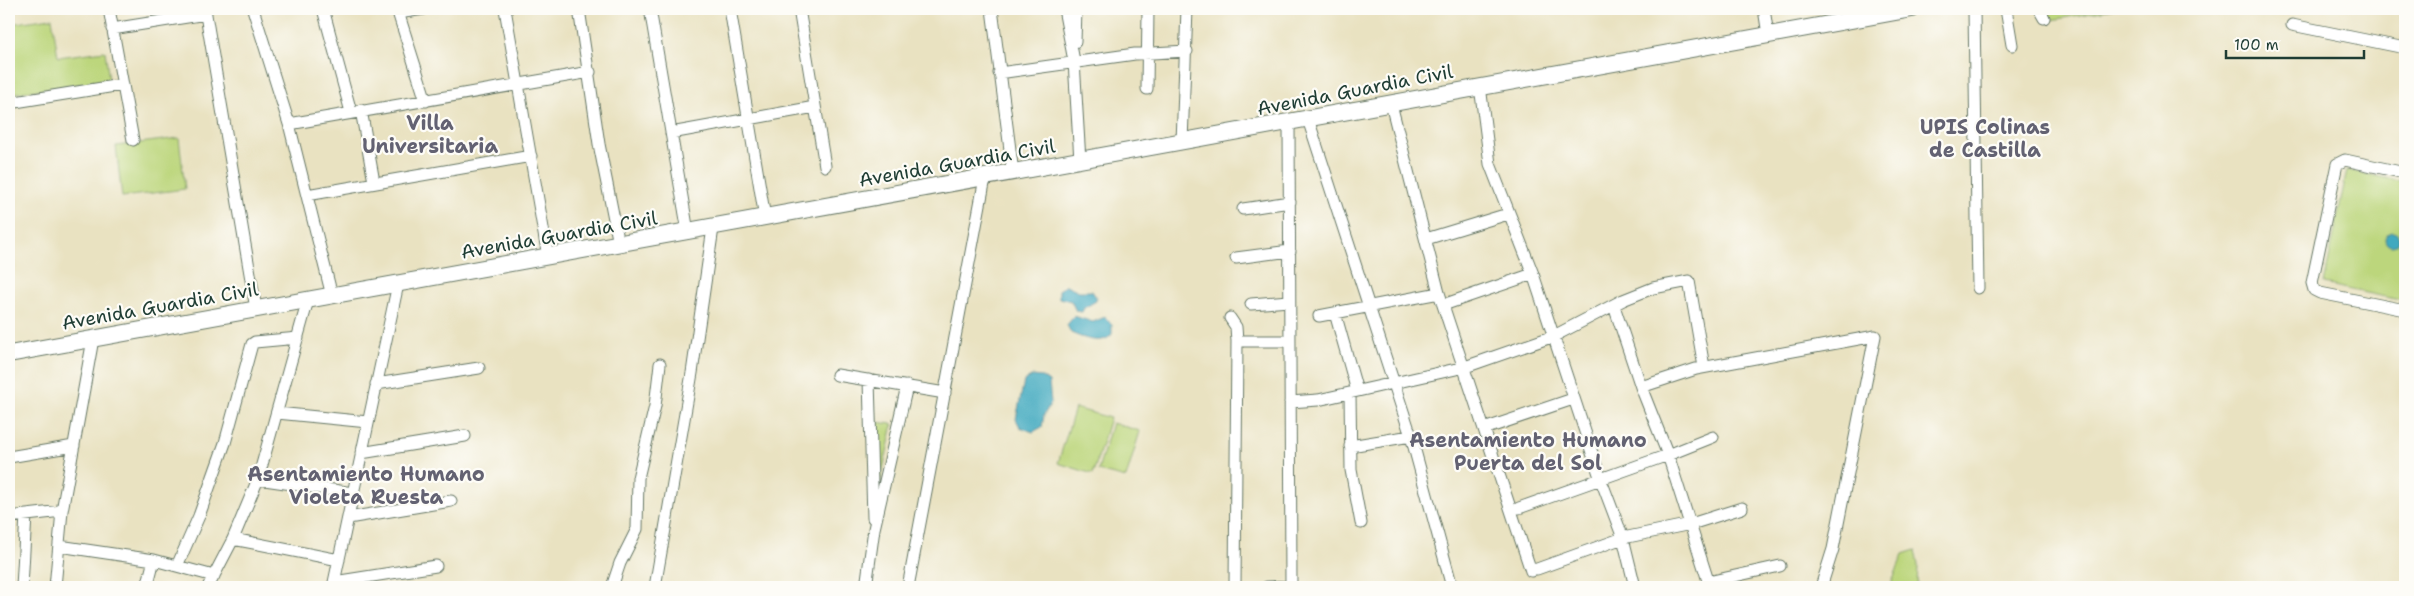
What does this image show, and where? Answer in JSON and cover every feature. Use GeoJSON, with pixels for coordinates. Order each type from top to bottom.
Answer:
{"type":"FeatureCollection","features":[{"type":"Feature","properties":{"kind":"highway","name":"Avenida Guardia Civil"},"geometry":{"type":"LineString","coordinates":[[9,354],[713,228],[1289,123],[1480,86],[1912,9]]}},
{"type":"Feature","properties":{"kind":"street"},"geometry":{"type":"LineString","coordinates":[[109,9],[133,140]]}},
{"type":"Feature","properties":{"kind":"street"},"geometry":{"type":"LineString","coordinates":[[253,9],[289,124],[332,296]]}},
{"type":"Feature","properties":{"kind":"street"},"geometry":{"type":"LineString","coordinates":[[323,9],[356,111],[374,182]]}},
{"type":"Feature","properties":{"kind":"street"},"geometry":{"type":"LineString","coordinates":[[424,9],[397,11],[426,101]]}},
{"type":"Feature","properties":{"kind":"street"},"geometry":{"type":"LineString","coordinates":[[505,9],[548,257]]}},
{"type":"Feature","properties":{"kind":"street"},"geometry":{"type":"LineString","coordinates":[[579,9],[590,72],[599,144],[619,244]]}},
{"type":"Feature","properties":{"kind":"street"},"geometry":{"type":"LineString","coordinates":[[651,9],[688,232]]}},
{"type":"Feature","properties":{"kind":"street"},"geometry":{"type":"LineString","coordinates":[[730,9],[764,218]]}},
{"type":"Feature","properties":{"kind":"street"},"geometry":{"type":"LineString","coordinates":[[799,9],[825,166]]}},
{"type":"Feature","properties":{"kind":"street"},"geometry":{"type":"LineString","coordinates":[[992,9],[1013,173]]}},
{"type":"Feature","properties":{"kind":"street"},"geometry":{"type":"LineString","coordinates":[[1064,9],[1074,61]]}},
{"type":"Feature","properties":{"kind":"street"},"geometry":{"type":"LineString","coordinates":[[1076,9],[1074,61],[1080,161]]}},
{"type":"Feature","properties":{"kind":"street"},"geometry":{"type":"LineString","coordinates":[[1147,89],[1148,9]]}},
{"type":"Feature","properties":{"kind":"street"},"geometry":{"type":"LineString","coordinates":[[1182,142],[1187,51],[1187,9]]}},
{"type":"Feature","properties":{"kind":"street"},"geometry":{"type":"LineString","coordinates":[[1764,9],[1768,35]]}},
{"type":"Feature","properties":{"kind":"street"},"geometry":{"type":"LineString","coordinates":[[1974,9],[1978,288]]}},
{"type":"Feature","properties":{"kind":"street"},"geometry":{"type":"LineString","coordinates":[[2006,9],[2012,44]]}},
{"type":"Feature","properties":{"kind":"street"},"geometry":{"type":"LineString","coordinates":[[112,29],[206,12],[256,309]]}},
{"type":"Feature","properties":{"kind":"street"},"geometry":{"type":"LineString","coordinates":[[2292,25],[2405,48]]}},
{"type":"Feature","properties":{"kind":"street"},"geometry":{"type":"LineString","coordinates":[[999,73],[1147,52],[1187,51]]}},
{"type":"Feature","properties":{"kind":"street"},"geometry":{"type":"LineString","coordinates":[[289,124],[590,72]]}},
{"type":"Feature","properties":{"kind":"street"},"geometry":{"type":"LineString","coordinates":[[9,103],[122,85]]}},
{"type":"Feature","properties":{"kind":"street"},"geometry":{"type":"LineString","coordinates":[[1480,86],[1490,164],[1533,274],[1601,480],[1623,538],[1635,587]]}},
{"type":"Feature","properties":{"kind":"street"},"geometry":{"type":"LineString","coordinates":[[1391,104],[1439,293],[1484,429],[1534,570],[1623,538],[1691,524],[1742,508]]}},
{"type":"Feature","properties":{"kind":"street"},"geometry":{"type":"LineString","coordinates":[[671,133],[815,107]]}},
{"type":"Feature","properties":{"kind":"street"},"geometry":{"type":"LineString","coordinates":[[1308,119],[1411,436],[1452,587]]}},
{"type":"Feature","properties":{"kind":"street"},"geometry":{"type":"LineString","coordinates":[[1267,587],[1291,587],[1289,123]]}},
{"type":"Feature","properties":{"kind":"street"},"geometry":{"type":"LineString","coordinates":[[307,195],[530,156]]}},
{"type":"Feature","properties":{"kind":"street"},"geometry":{"type":"LineString","coordinates":[[2405,171],[2344,160],[2337,164],[2312,283],[2314,290],[2320,293],[2405,310]]}},
{"type":"Feature","properties":{"kind":"street"},"geometry":{"type":"LineString","coordinates":[[908,587],[985,178]]}},
{"type":"Feature","properties":{"kind":"street"},"geometry":{"type":"LineString","coordinates":[[1244,209],[1290,202]]}},
{"type":"Feature","properties":{"kind":"street"},"geometry":{"type":"LineString","coordinates":[[1426,239],[1508,214]]}},
{"type":"Feature","properties":{"kind":"street"},"geometry":{"type":"LineString","coordinates":[[655,587],[692,373],[713,228]]}},
{"type":"Feature","properties":{"kind":"street"},"geometry":{"type":"LineString","coordinates":[[1236,258],[1290,250]]}},
{"type":"Feature","properties":{"kind":"street"},"geometry":{"type":"LineString","coordinates":[[1443,305],[1533,274]]}},
{"type":"Feature","properties":{"kind":"street"},"geometry":{"type":"LineString","coordinates":[[1290,402],[1318,400],[1465,367],[1554,336],[1653,288],[1689,281],[1704,367]]}},
{"type":"Feature","properties":{"kind":"street"},"geometry":{"type":"LineString","coordinates":[[398,284],[334,584],[436,566]]}},
{"type":"Feature","properties":{"kind":"street"},"geometry":{"type":"LineString","coordinates":[[1319,316],[1439,293]]}},
{"type":"Feature","properties":{"kind":"street"},"geometry":{"type":"LineString","coordinates":[[208,587],[233,539],[258,479],[308,300]]}},
{"type":"Feature","properties":{"kind":"street"},"geometry":{"type":"LineString","coordinates":[[1251,304],[1290,301]]}},
{"type":"Feature","properties":{"kind":"street"},"geometry":{"type":"LineString","coordinates":[[1614,306],[1641,387],[1668,455],[1709,584],[1780,566]]}},
{"type":"Feature","properties":{"kind":"street"},"geometry":{"type":"LineString","coordinates":[[1335,313],[1353,392],[1350,446],[1361,523]]}},
{"type":"Feature","properties":{"kind":"street"},"geometry":{"type":"LineString","coordinates":[[1230,318],[1236,327],[1238,341],[1236,587]]}},
{"type":"Feature","properties":{"kind":"street"},"geometry":{"type":"LineString","coordinates":[[1641,387],[1704,367],[1874,336],[1833,550],[1821,587]]}},
{"type":"Feature","properties":{"kind":"street"},"geometry":{"type":"LineString","coordinates":[[177,566],[200,516],[225,443],[252,344],[255,342],[298,338]]}},
{"type":"Feature","properties":{"kind":"street"},"geometry":{"type":"LineString","coordinates":[[54,587],[62,511],[93,339]]}},
{"type":"Feature","properties":{"kind":"street"},"geometry":{"type":"LineString","coordinates":[[1238,341],[1289,341]]}},
{"type":"Feature","properties":{"kind":"street"},"geometry":{"type":"LineString","coordinates":[[612,587],[620,563],[637,529],[638,478],[655,406],[660,364]]}},
{"type":"Feature","properties":{"kind":"street"},"geometry":{"type":"LineString","coordinates":[[376,384],[479,368]]}},
{"type":"Feature","properties":{"kind":"street"},"geometry":{"type":"LineString","coordinates":[[837,375],[945,393]]}},
{"type":"Feature","properties":{"kind":"street"},"geometry":{"type":"LineString","coordinates":[[869,380],[874,529]]}},
{"type":"Feature","properties":{"kind":"street"},"geometry":{"type":"LineString","coordinates":[[866,587],[874,529],[907,386]]}},
{"type":"Feature","properties":{"kind":"street"},"geometry":{"type":"LineString","coordinates":[[1484,429],[1574,399]]}},
{"type":"Feature","properties":{"kind":"street"},"geometry":{"type":"LineString","coordinates":[[276,413],[368,422]]}},
{"type":"Feature","properties":{"kind":"street"},"geometry":{"type":"LineString","coordinates":[[361,452],[465,436]]}},
{"type":"Feature","properties":{"kind":"street"},"geometry":{"type":"LineString","coordinates":[[1350,446],[1411,436]]}},
{"type":"Feature","properties":{"kind":"street"},"geometry":{"type":"LineString","coordinates":[[1519,508],[1601,480],[1713,437]]}},
{"type":"Feature","properties":{"kind":"street"},"geometry":{"type":"LineString","coordinates":[[9,457],[74,446]]}},
{"type":"Feature","properties":{"kind":"street"},"geometry":{"type":"LineString","coordinates":[[258,479],[353,493]]}},
{"type":"Feature","properties":{"kind":"street"},"geometry":{"type":"LineString","coordinates":[[348,518],[451,501]]}},
{"type":"Feature","properties":{"kind":"street"},"geometry":{"type":"LineString","coordinates":[[9,518],[62,511]]}},
{"type":"Feature","properties":{"kind":"street"},"geometry":{"type":"LineString","coordinates":[[22,587],[26,515]]}},
{"type":"Feature","properties":{"kind":"street"},"geometry":{"type":"LineString","coordinates":[[233,539],[339,560]]}},
{"type":"Feature","properties":{"kind":"street"},"geometry":{"type":"LineString","coordinates":[[59,546],[154,560],[214,576]]}},
{"type":"Feature","properties":{"kind":"street"},"geometry":{"type":"LineString","coordinates":[[148,587],[154,560]]}},
{"type":"Feature","properties":{"kind":"green space"},"geometry":{"type":"Polygon","coordinates":[[[2046,9],[2113,9],[2052,20],[2046,9]]]}},
{"type":"Feature","properties":{"kind":"green space"},"geometry":{"type":"Polygon","coordinates":[[[52,18],[58,57],[105,51],[109,80],[9,94],[9,24],[52,18]]]}},
{"type":"Feature","properties":{"kind":"green space"},"geometry":{"type":"Polygon","coordinates":[[[179,138],[185,189],[122,197],[116,146],[179,138]]]}},
{"type":"Feature","properties":{"kind":"green space"},"geometry":{"type":"Polygon","coordinates":[[[2347,170],[2405,182],[2405,301],[2324,284],[2347,170]]]}},
{"type":"Feature","properties":{"kind":"green space"},"geometry":{"type":"Polygon","coordinates":[[[1075,408],[1110,418],[1093,474],[1058,463],[1075,408]]]}},
{"type":"Feature","properties":{"kind":"green space"},"geometry":{"type":"Polygon","coordinates":[[[875,422],[893,424],[875,506],[875,422]]]}},
{"type":"Feature","properties":{"kind":"green space"},"geometry":{"type":"Polygon","coordinates":[[[1112,423],[1140,431],[1126,478],[1098,471],[1112,423]]]}},
{"type":"Feature","properties":{"kind":"green space"},"geometry":{"type":"Polygon","coordinates":[[[1915,550],[1918,565],[1917,587],[1890,587],[1903,554],[1915,550]]]}},
{"type":"Feature","properties":{"kind":"water"},"geometry":{"type":"Polygon","coordinates":[[[2392,232],[2397,234],[2399,239],[2397,244],[2392,246],[2387,244],[2385,239],[2387,234],[2392,232]]]}},
{"type":"Feature","properties":{"kind":"water"},"geometry":{"type":"Polygon","coordinates":[[[1066,285],[1079,291],[1092,291],[1096,301],[1084,308],[1082,312],[1076,311],[1071,301],[1059,298],[1059,290],[1066,285]]]}},
{"type":"Feature","properties":{"kind":"water"},"geometry":{"type":"Polygon","coordinates":[[[1074,316],[1093,322],[1105,317],[1112,325],[1112,334],[1104,340],[1093,340],[1071,333],[1067,325],[1074,316]]]}},
{"type":"Feature","properties":{"kind":"water"},"geometry":{"type":"Polygon","coordinates":[[[1033,376],[1042,377],[1049,382],[1051,402],[1044,415],[1042,427],[1033,432],[1020,427],[1016,419],[1024,381],[1033,376]]]}},
{"type":"Feature","properties":{"kind":"district","name":"Villa Universitaria"},"geometry":{"type":"Point","coordinates":[430,134]}},
{"type":"Feature","properties":{"kind":"district","name":"UPIS Colinas de Castilla"},"geometry":{"type":"Point","coordinates":[1985,138]}},
{"type":"Feature","properties":{"kind":"district","name":"Asentamiento Humano Puerta del Sol"},"geometry":{"type":"Point","coordinates":[1528,452]}},
{"type":"Feature","properties":{"kind":"district","name":"Asentamiento Humano Violeta Ruesta"},"geometry":{"type":"Point","coordinates":[366,486]}}]}
